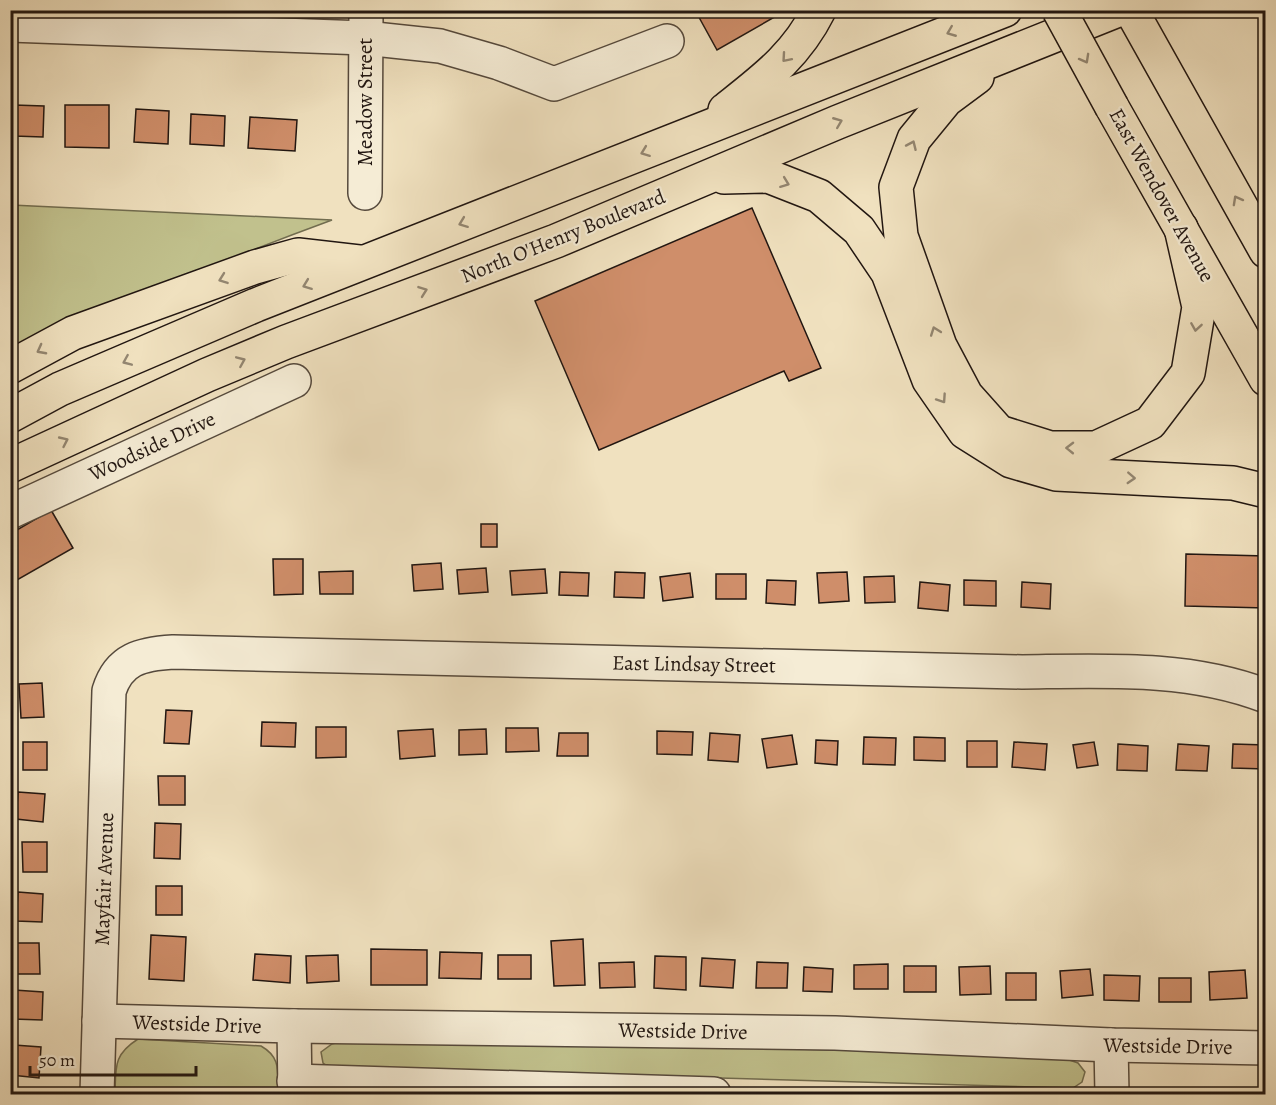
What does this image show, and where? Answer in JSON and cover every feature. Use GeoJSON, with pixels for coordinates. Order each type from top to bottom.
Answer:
{"type":"FeatureCollection","features":[{"type":"Feature","properties":{"kind":"highway"},"geometry":{"type":"LineString","coordinates":[[699,131],[777,69],[807,33],[819,10]]}},
{"type":"Feature","properties":{"kind":"highway"},"geometry":{"type":"LineString","coordinates":[[10,416],[60,389],[361,262],[1005,10]]}},
{"type":"Feature","properties":{"kind":"highway","name":"East Wendover Avenue"},"geometry":{"type":"LineString","coordinates":[[1059,10],[1266,379]]}},
{"type":"Feature","properties":{"kind":"highway","name":"North O'Henry Boulevard"},"geometry":{"type":"LineString","coordinates":[[10,466],[207,375],[286,342],[556,241],[848,118],[1118,10]]}},
{"type":"Feature","properties":{"kind":"highway"},"geometry":{"type":"LineString","coordinates":[[1131,10],[1266,251]]}},
{"type":"Feature","properties":{"kind":"highway"},"geometry":{"type":"LineString","coordinates":[[1002,57],[946,100],[914,139],[896,187],[901,236],[940,346],[966,395],[999,432],[1050,448],[1096,448],[1150,423],[1188,373],[1199,307],[1181,228]]}},
{"type":"Feature","properties":{"kind":"highway"},"geometry":{"type":"LineString","coordinates":[[707,177],[768,176],[819,196],[859,230],[888,273],[929,380],[965,432],[1011,462],[1056,474],[1233,483],[1266,491]]}},
{"type":"Feature","properties":{"kind":"highway"},"geometry":{"type":"LineString","coordinates":[[10,367],[73,333],[255,267],[298,255],[361,262]]}},
{"type":"Feature","properties":{"kind":"street"},"geometry":{"type":"LineString","coordinates":[[10,25],[365,24],[499,63],[554,84],[667,40]]}},
{"type":"Feature","properties":{"kind":"street","name":"Meadow Street"},"geometry":{"type":"LineString","coordinates":[[365,24],[365,193]]}},
{"type":"Feature","properties":{"kind":"street","name":"Woodside Drive"},"geometry":{"type":"LineString","coordinates":[[10,512],[294,381]]}},
{"type":"Feature","properties":{"kind":"street","name":"East Lindsay Street"},"geometry":{"type":"LineString","coordinates":[[121,667],[153,654],[173,652],[1010,672],[1092,671],[1186,676],[1219,681],[1266,696]]}},
{"type":"Feature","properties":{"kind":"street","name":"Mayfair Avenue"},"geometry":{"type":"LineString","coordinates":[[97,1095],[109,691],[113,678],[121,667]]}},
{"type":"Feature","properties":{"kind":"street","name":"Westside Drive"},"geometry":{"type":"LineString","coordinates":[[99,1021],[835,1034],[1111,1045],[1266,1048]]}},
{"type":"Feature","properties":{"kind":"street"},"geometry":{"type":"LineString","coordinates":[[294,1026],[295,1088],[714,1095]]}},
{"type":"Feature","properties":{"kind":"street"},"geometry":{"type":"LineString","coordinates":[[1111,1045],[1112,1095]]}},
{"type":"Feature","properties":{"kind":"green space"},"geometry":{"type":"Polygon","coordinates":[[[11,205],[332,220],[170,283],[11,351],[11,205]]]}},
{"type":"Feature","properties":{"kind":"green space"},"geometry":{"type":"Polygon","coordinates":[[[138,1039],[261,1046],[272,1055],[277,1066],[278,1094],[115,1094],[116,1069],[120,1056],[138,1039]]]}},
{"type":"Feature","properties":{"kind":"green space"},"geometry":{"type":"Polygon","coordinates":[[[350,1039],[1055,1055],[1078,1063],[1085,1072],[1082,1082],[1073,1088],[329,1067],[323,1063],[321,1052],[332,1044],[350,1039]]]}},
{"type":"Feature","properties":{"kind":"building"},"geometry":{"type":"Polygon","coordinates":[[[695,10],[785,10],[785,11],[717,50],[695,10]]]}},
{"type":"Feature","properties":{"kind":"building"},"geometry":{"type":"Polygon","coordinates":[[[14,105],[44,106],[43,137],[14,136],[14,105]]]}},
{"type":"Feature","properties":{"kind":"building"},"geometry":{"type":"Polygon","coordinates":[[[65,105],[109,105],[109,148],[65,147],[65,105]]]}},
{"type":"Feature","properties":{"kind":"building"},"geometry":{"type":"Polygon","coordinates":[[[136,109],[169,111],[168,144],[134,142],[136,109]]]}},
{"type":"Feature","properties":{"kind":"building"},"geometry":{"type":"Polygon","coordinates":[[[191,114],[225,116],[224,146],[190,144],[191,114]]]}},
{"type":"Feature","properties":{"kind":"building"},"geometry":{"type":"Polygon","coordinates":[[[250,117],[297,120],[295,151],[248,148],[250,117]]]}},
{"type":"Feature","properties":{"kind":"building"},"geometry":{"type":"Polygon","coordinates":[[[752,208],[821,368],[789,381],[784,371],[599,450],[535,301],[752,208]]]}},
{"type":"Feature","properties":{"kind":"building"},"geometry":{"type":"Polygon","coordinates":[[[51,510],[73,548],[10,584],[10,534],[51,510]]]}},
{"type":"Feature","properties":{"kind":"building"},"geometry":{"type":"Polygon","coordinates":[[[481,524],[497,524],[497,547],[481,547],[481,524]]]}},
{"type":"Feature","properties":{"kind":"building"},"geometry":{"type":"Polygon","coordinates":[[[1186,554],[1266,556],[1266,608],[1185,606],[1186,554]]]}},
{"type":"Feature","properties":{"kind":"building"},"geometry":{"type":"Polygon","coordinates":[[[273,559],[303,559],[303,594],[274,595],[273,559]]]}},
{"type":"Feature","properties":{"kind":"building"},"geometry":{"type":"Polygon","coordinates":[[[441,563],[443,589],[414,591],[412,565],[441,563]]]}},
{"type":"Feature","properties":{"kind":"building"},"geometry":{"type":"Polygon","coordinates":[[[486,568],[488,592],[459,594],[457,570],[486,568]]]}},
{"type":"Feature","properties":{"kind":"building"},"geometry":{"type":"Polygon","coordinates":[[[545,569],[547,593],[512,595],[510,571],[545,569]]]}},
{"type":"Feature","properties":{"kind":"building"},"geometry":{"type":"Polygon","coordinates":[[[353,571],[353,594],[320,594],[319,572],[353,571]]]}},
{"type":"Feature","properties":{"kind":"building"},"geometry":{"type":"Polygon","coordinates":[[[560,572],[589,573],[588,596],[559,595],[560,572]]]}},
{"type":"Feature","properties":{"kind":"building"},"geometry":{"type":"Polygon","coordinates":[[[615,572],[645,573],[644,598],[614,597],[615,572]]]}},
{"type":"Feature","properties":{"kind":"building"},"geometry":{"type":"Polygon","coordinates":[[[847,572],[849,601],[819,603],[817,573],[847,572]]]}},
{"type":"Feature","properties":{"kind":"building"},"geometry":{"type":"Polygon","coordinates":[[[690,573],[693,597],[663,601],[660,577],[690,573]]]}},
{"type":"Feature","properties":{"kind":"building"},"geometry":{"type":"Polygon","coordinates":[[[716,574],[746,574],[746,599],[716,599],[716,574]]]}},
{"type":"Feature","properties":{"kind":"building"},"geometry":{"type":"Polygon","coordinates":[[[894,576],[895,602],[865,603],[864,577],[894,576]]]}},
{"type":"Feature","properties":{"kind":"building"},"geometry":{"type":"Polygon","coordinates":[[[767,580],[796,581],[795,605],[766,603],[767,580]]]}},
{"type":"Feature","properties":{"kind":"building"},"geometry":{"type":"Polygon","coordinates":[[[964,580],[996,581],[996,606],[964,605],[964,580]]]}},
{"type":"Feature","properties":{"kind":"building"},"geometry":{"type":"Polygon","coordinates":[[[920,582],[950,585],[948,611],[918,608],[920,582]]]}},
{"type":"Feature","properties":{"kind":"building"},"geometry":{"type":"Polygon","coordinates":[[[1022,582],[1051,584],[1050,609],[1021,607],[1022,582]]]}},
{"type":"Feature","properties":{"kind":"building"},"geometry":{"type":"Polygon","coordinates":[[[42,683],[44,717],[21,718],[19,684],[42,683]]]}},
{"type":"Feature","properties":{"kind":"building"},"geometry":{"type":"Polygon","coordinates":[[[166,710],[192,711],[189,744],[164,743],[166,710]]]}},
{"type":"Feature","properties":{"kind":"building"},"geometry":{"type":"Polygon","coordinates":[[[262,722],[296,723],[295,747],[261,746],[262,722]]]}},
{"type":"Feature","properties":{"kind":"building"},"geometry":{"type":"Polygon","coordinates":[[[316,727],[346,727],[346,757],[316,758],[316,727]]]}},
{"type":"Feature","properties":{"kind":"building"},"geometry":{"type":"Polygon","coordinates":[[[506,728],[538,728],[539,751],[506,752],[506,728]]]}},
{"type":"Feature","properties":{"kind":"building"},"geometry":{"type":"Polygon","coordinates":[[[433,729],[435,756],[400,759],[398,731],[433,729]]]}},
{"type":"Feature","properties":{"kind":"building"},"geometry":{"type":"Polygon","coordinates":[[[486,729],[487,754],[459,755],[459,730],[486,729]]]}},
{"type":"Feature","properties":{"kind":"building"},"geometry":{"type":"Polygon","coordinates":[[[657,731],[693,732],[692,755],[657,754],[657,731]]]}},
{"type":"Feature","properties":{"kind":"building"},"geometry":{"type":"Polygon","coordinates":[[[559,733],[588,733],[588,756],[557,756],[559,733]]]}},
{"type":"Feature","properties":{"kind":"building"},"geometry":{"type":"Polygon","coordinates":[[[710,733],[740,735],[738,762],[708,760],[710,733]]]}},
{"type":"Feature","properties":{"kind":"building"},"geometry":{"type":"Polygon","coordinates":[[[792,735],[797,764],[767,768],[762,739],[792,735]]]}},
{"type":"Feature","properties":{"kind":"building"},"geometry":{"type":"Polygon","coordinates":[[[864,737],[896,738],[895,765],[863,764],[864,737]]]}},
{"type":"Feature","properties":{"kind":"building"},"geometry":{"type":"Polygon","coordinates":[[[914,737],[945,738],[945,761],[914,760],[914,737]]]}},
{"type":"Feature","properties":{"kind":"building"},"geometry":{"type":"Polygon","coordinates":[[[816,740],[838,741],[837,765],[815,763],[816,740]]]}},
{"type":"Feature","properties":{"kind":"building"},"geometry":{"type":"Polygon","coordinates":[[[967,741],[997,741],[997,767],[967,767],[967,741]]]}},
{"type":"Feature","properties":{"kind":"building"},"geometry":{"type":"Polygon","coordinates":[[[23,742],[47,742],[47,770],[23,770],[23,742]]]}},
{"type":"Feature","properties":{"kind":"building"},"geometry":{"type":"Polygon","coordinates":[[[1014,742],[1047,744],[1045,770],[1012,767],[1014,742]]]}},
{"type":"Feature","properties":{"kind":"building"},"geometry":{"type":"Polygon","coordinates":[[[1094,742],[1098,765],[1077,768],[1073,745],[1094,742]]]}},
{"type":"Feature","properties":{"kind":"building"},"geometry":{"type":"Polygon","coordinates":[[[1118,744],[1148,746],[1147,771],[1117,770],[1118,744]]]}},
{"type":"Feature","properties":{"kind":"building"},"geometry":{"type":"Polygon","coordinates":[[[1178,744],[1209,746],[1207,771],[1176,770],[1178,744]]]}},
{"type":"Feature","properties":{"kind":"building"},"geometry":{"type":"Polygon","coordinates":[[[1233,744],[1266,745],[1266,769],[1232,768],[1233,744]]]}},
{"type":"Feature","properties":{"kind":"building"},"geometry":{"type":"Polygon","coordinates":[[[158,776],[185,776],[185,805],[159,805],[158,776]]]}},
{"type":"Feature","properties":{"kind":"building"},"geometry":{"type":"Polygon","coordinates":[[[18,792],[45,794],[43,822],[16,819],[18,792]]]}},
{"type":"Feature","properties":{"kind":"building"},"geometry":{"type":"Polygon","coordinates":[[[155,823],[181,824],[180,859],[154,858],[155,823]]]}},
{"type":"Feature","properties":{"kind":"building"},"geometry":{"type":"Polygon","coordinates":[[[22,842],[47,842],[47,872],[23,872],[22,842]]]}},
{"type":"Feature","properties":{"kind":"building"},"geometry":{"type":"Polygon","coordinates":[[[156,886],[182,886],[182,915],[156,915],[156,886]]]}},
{"type":"Feature","properties":{"kind":"building"},"geometry":{"type":"Polygon","coordinates":[[[18,892],[43,894],[42,922],[16,921],[18,892]]]}},
{"type":"Feature","properties":{"kind":"building"},"geometry":{"type":"Polygon","coordinates":[[[151,935],[186,937],[184,981],[149,979],[151,935]]]}},
{"type":"Feature","properties":{"kind":"building"},"geometry":{"type":"Polygon","coordinates":[[[583,939],[585,985],[554,986],[551,941],[583,939]]]}},
{"type":"Feature","properties":{"kind":"building"},"geometry":{"type":"Polygon","coordinates":[[[15,943],[39,943],[40,974],[15,974],[15,943]]]}},
{"type":"Feature","properties":{"kind":"building"},"geometry":{"type":"Polygon","coordinates":[[[371,949],[427,950],[427,985],[371,985],[371,949]]]}},
{"type":"Feature","properties":{"kind":"building"},"geometry":{"type":"Polygon","coordinates":[[[440,952],[482,953],[481,979],[439,978],[440,952]]]}},
{"type":"Feature","properties":{"kind":"building"},"geometry":{"type":"Polygon","coordinates":[[[255,954],[291,956],[290,983],[253,980],[255,954]]]}},
{"type":"Feature","properties":{"kind":"building"},"geometry":{"type":"Polygon","coordinates":[[[338,955],[339,981],[307,983],[306,956],[338,955]]]}},
{"type":"Feature","properties":{"kind":"building"},"geometry":{"type":"Polygon","coordinates":[[[498,955],[531,955],[531,979],[498,979],[498,955]]]}},
{"type":"Feature","properties":{"kind":"building"},"geometry":{"type":"Polygon","coordinates":[[[655,956],[686,957],[686,990],[654,988],[655,956]]]}},
{"type":"Feature","properties":{"kind":"building"},"geometry":{"type":"Polygon","coordinates":[[[702,958],[735,960],[733,988],[700,986],[702,958]]]}},
{"type":"Feature","properties":{"kind":"building"},"geometry":{"type":"Polygon","coordinates":[[[634,962],[635,987],[600,988],[599,963],[634,962]]]}},
{"type":"Feature","properties":{"kind":"building"},"geometry":{"type":"Polygon","coordinates":[[[757,962],[788,963],[787,988],[756,988],[757,962]]]}},
{"type":"Feature","properties":{"kind":"building"},"geometry":{"type":"Polygon","coordinates":[[[888,964],[888,989],[854,989],[854,965],[888,964]]]}},
{"type":"Feature","properties":{"kind":"building"},"geometry":{"type":"Polygon","coordinates":[[[904,966],[936,966],[936,992],[904,992],[904,966]]]}},
{"type":"Feature","properties":{"kind":"building"},"geometry":{"type":"Polygon","coordinates":[[[990,966],[991,994],[960,995],[959,967],[990,966]]]}},
{"type":"Feature","properties":{"kind":"building"},"geometry":{"type":"Polygon","coordinates":[[[804,967],[833,969],[832,992],[803,991],[804,967]]]}},
{"type":"Feature","properties":{"kind":"building"},"geometry":{"type":"Polygon","coordinates":[[[1090,969],[1093,995],[1062,998],[1060,971],[1090,969]]]}},
{"type":"Feature","properties":{"kind":"building"},"geometry":{"type":"Polygon","coordinates":[[[1245,970],[1247,998],[1210,1000],[1209,972],[1245,970]]]}},
{"type":"Feature","properties":{"kind":"building"},"geometry":{"type":"Polygon","coordinates":[[[1006,973],[1036,973],[1036,1000],[1006,1000],[1006,973]]]}},
{"type":"Feature","properties":{"kind":"building"},"geometry":{"type":"Polygon","coordinates":[[[1104,975],[1140,976],[1139,1001],[1104,1000],[1104,975]]]}},
{"type":"Feature","properties":{"kind":"building"},"geometry":{"type":"Polygon","coordinates":[[[1159,978],[1191,978],[1191,1002],[1159,1002],[1159,978]]]}},
{"type":"Feature","properties":{"kind":"building"},"geometry":{"type":"Polygon","coordinates":[[[14,990],[43,992],[42,1020],[13,1019],[14,990]]]}},
{"type":"Feature","properties":{"kind":"building"},"geometry":{"type":"Polygon","coordinates":[[[14,1045],[41,1047],[39,1078],[11,1075],[14,1045]]]}},
{"type":"Feature","properties":{"kind":"building"},"geometry":{"type":"Polygon","coordinates":[[[10,1091],[35,1091],[35,1094],[10,1094],[10,1091]]]}}]}
